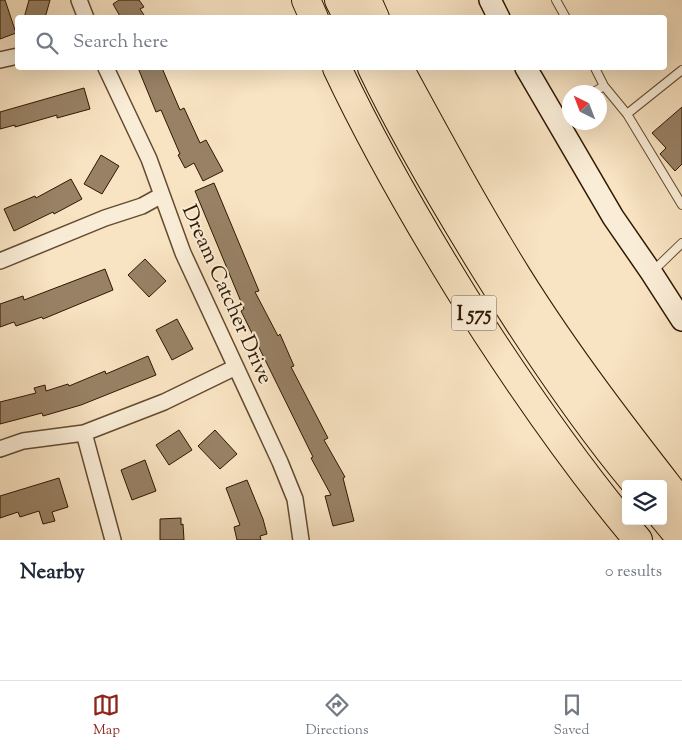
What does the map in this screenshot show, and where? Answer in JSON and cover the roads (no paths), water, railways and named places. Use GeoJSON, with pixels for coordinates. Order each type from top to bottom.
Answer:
{"type":"FeatureCollection","features":[{"type":"Feature","properties":{"kind":"highway"},"geometry":{"type":"LineString","coordinates":[[306,0],[313,15]]}},
{"type":"Feature","properties":{"kind":"highway"},"geometry":{"type":"LineString","coordinates":[[339,0],[346,15]]}},
{"type":"Feature","properties":{"kind":"highway"},"geometry":{"type":"LineString","coordinates":[[367,0],[374,15]]}},
{"type":"Feature","properties":{"kind":"highway","name":"I 575"},"geometry":{"type":"LineString","coordinates":[[339,70],[352,100],[404,196],[464,297],[522,386],[571,454],[638,540]]}},
{"type":"Feature","properties":{"kind":"highway"},"geometry":{"type":"LineString","coordinates":[[373,70],[463,234],[509,308],[570,397],[633,480]]}},
{"type":"Feature","properties":{"kind":"highway","name":"I 575"},"geometry":{"type":"LineString","coordinates":[[400,70],[448,160],[518,277],[568,353],[621,426],[682,504]]}},
{"type":"Feature","properties":{"kind":"highway"},"geometry":{"type":"LineString","coordinates":[[667,522],[682,540]]}},
{"type":"Feature","properties":{"kind":"main road"},"geometry":{"type":"LineString","coordinates":[[490,0],[498,15]]}},
{"type":"Feature","properties":{"kind":"main road"},"geometry":{"type":"LineString","coordinates":[[528,70],[562,111]]}},
{"type":"Feature","properties":{"kind":"main road"},"geometry":{"type":"LineString","coordinates":[[569,130],[583,168],[613,217],[682,320]]}},
{"type":"Feature","properties":{"kind":"street"},"geometry":{"type":"LineString","coordinates":[[79,0],[85,15]]}},
{"type":"Feature","properties":{"kind":"street"},"geometry":{"type":"LineString","coordinates":[[0,60],[15,57]]}},
{"type":"Feature","properties":{"kind":"street","name":"Dream Catcher Drive"},"geometry":{"type":"LineString","coordinates":[[107,70],[149,159],[183,253],[280,462],[295,499],[302,540]]}},
{"type":"Feature","properties":{"kind":"street"},"geometry":{"type":"LineString","coordinates":[[0,261],[105,218],[142,206],[162,195]]}},
{"type":"Feature","properties":{"kind":"street"},"geometry":{"type":"LineString","coordinates":[[0,449],[23,441],[84,433],[164,402],[236,367]]}},
{"type":"Feature","properties":{"kind":"street"},"geometry":{"type":"LineString","coordinates":[[84,433],[113,540]]}},
{"type":"Feature","properties":{"kind":"lane"},"geometry":{"type":"LineString","coordinates":[[556,0],[564,15]]}},
{"type":"Feature","properties":{"kind":"lane"},"geometry":{"type":"LineString","coordinates":[[596,70],[604,85]]}},
{"type":"Feature","properties":{"kind":"lane"},"geometry":{"type":"LineString","coordinates":[[628,114],[682,70]]}},
{"type":"Feature","properties":{"kind":"lane"},"geometry":{"type":"LineString","coordinates":[[607,90],[628,114],[682,205]]}},
{"type":"Feature","properties":{"kind":"lane"},"geometry":{"type":"LineString","coordinates":[[651,272],[682,243]]}}]}
